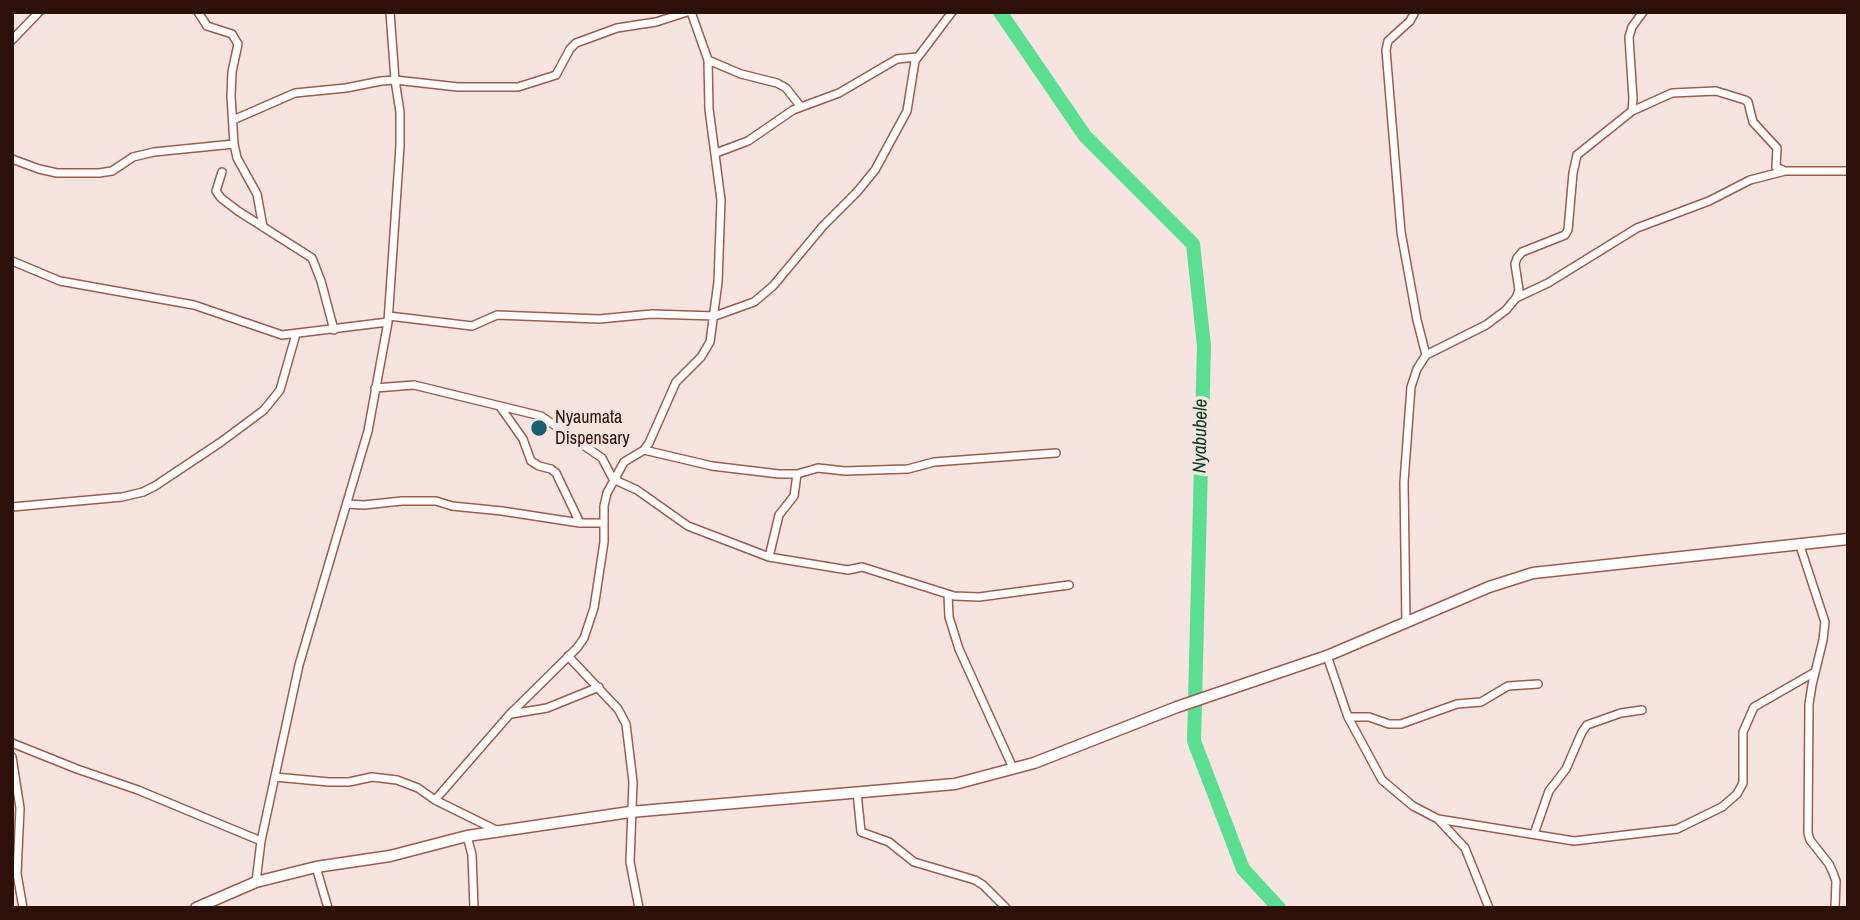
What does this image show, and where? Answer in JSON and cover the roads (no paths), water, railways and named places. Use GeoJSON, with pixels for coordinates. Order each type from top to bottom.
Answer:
{"type":"FeatureCollection","features":[{"type":"Feature","properties":{"kind":"street"},"geometry":{"type":"LineString","coordinates":[[12,40],[39,12]]}},
{"type":"Feature","properties":{"kind":"street"},"geometry":{"type":"LineString","coordinates":[[198,12],[207,26],[232,34],[238,44],[232,72],[231,96],[234,144],[237,158],[257,194],[263,227]]}},
{"type":"Feature","properties":{"kind":"street"},"geometry":{"type":"LineString","coordinates":[[256,882],[261,841],[299,665],[368,431],[388,319],[400,146],[400,112],[390,12]]}},
{"type":"Feature","properties":{"kind":"street"},"geometry":{"type":"LineString","coordinates":[[233,120],[295,93],[395,79],[458,88],[519,87],[556,75],[570,48],[576,43],[617,28],[656,22],[689,12],[708,60],[709,109],[721,200],[715,316],[710,342],[702,357],[676,382],[649,443],[624,462],[613,479],[607,493],[604,542],[590,623],[578,648],[510,715],[435,800]]}},
{"type":"Feature","properties":{"kind":"street"},"geometry":{"type":"LineString","coordinates":[[12,261],[60,281],[194,305],[275,333],[334,330],[388,319],[471,326],[497,315],[599,319],[652,314],[715,316],[745,306],[761,297],[875,170],[907,111],[917,57],[953,12]]}},
{"type":"Feature","properties":{"kind":"street"},"geometry":{"type":"LineString","coordinates":[[1415,12],[1410,21],[1388,41],[1386,50],[1401,232],[1426,355]]}},
{"type":"Feature","properties":{"kind":"street"},"geometry":{"type":"LineString","coordinates":[[1632,111],[1629,37],[1632,27],[1643,12]]}},
{"type":"Feature","properties":{"kind":"street"},"geometry":{"type":"LineString","coordinates":[[716,153],[748,141],[801,107],[839,93],[897,59],[917,57]]}},
{"type":"Feature","properties":{"kind":"street"},"geometry":{"type":"LineString","coordinates":[[708,60],[741,74],[777,83],[786,88],[801,107]]}},
{"type":"Feature","properties":{"kind":"street"},"geometry":{"type":"LineString","coordinates":[[1406,623],[1404,482],[1407,428],[1417,369],[1426,355],[1486,325],[1506,310],[1519,290],[1515,264],[1522,252],[1565,235],[1568,230],[1577,155],[1632,111],[1672,93],[1716,91],[1748,102],[1753,122],[1777,148],[1778,169],[1785,171]]}},
{"type":"Feature","properties":{"kind":"street"},"geometry":{"type":"LineString","coordinates":[[12,159],[39,170],[57,173],[99,173],[112,170],[133,157],[154,152],[234,144]]}},
{"type":"Feature","properties":{"kind":"street"},"geometry":{"type":"LineString","coordinates":[[1516,298],[1548,283],[1637,228],[1709,201],[1751,180],[1785,171],[1848,171]]}},
{"type":"Feature","properties":{"kind":"street"},"geometry":{"type":"LineString","coordinates":[[222,172],[216,191],[221,198],[312,258],[334,330]]}},
{"type":"Feature","properties":{"kind":"street"},"geometry":{"type":"LineString","coordinates":[[12,507],[122,497],[155,486],[264,410],[281,390],[296,334]]}},
{"type":"Feature","properties":{"kind":"street"},"geometry":{"type":"LineString","coordinates":[[375,388],[414,385],[541,416],[602,458],[613,479],[637,490],[688,526],[769,557],[848,570],[862,568],[948,595],[979,597],[1069,585]]}},
{"type":"Feature","properties":{"kind":"street"},"geometry":{"type":"LineString","coordinates":[[501,408],[523,439],[530,461],[556,473],[580,523]]}},
{"type":"Feature","properties":{"kind":"street"},"geometry":{"type":"LineString","coordinates":[[643,450],[737,470],[797,474],[818,468],[845,471],[908,470],[934,462],[1056,453]]}},
{"type":"Feature","properties":{"kind":"street"},"geometry":{"type":"LineString","coordinates":[[769,557],[779,515],[794,496],[797,474]]}},
{"type":"Feature","properties":{"kind":"street"},"geometry":{"type":"LineString","coordinates":[[347,503],[364,505],[402,500],[436,501],[452,506],[580,523],[604,523]]}},
{"type":"Feature","properties":{"kind":"street"},"geometry":{"type":"LineString","coordinates":[[195,908],[256,882],[316,867],[390,856],[467,836],[630,812],[955,784],[1034,763],[1177,707],[1326,656],[1489,587],[1533,573],[1848,539]]}},
{"type":"Feature","properties":{"kind":"street"},"geometry":{"type":"LineString","coordinates":[[1800,546],[1825,622],[1809,704],[1808,833],[1810,840],[1829,864],[1836,881],[1835,908]]}},
{"type":"Feature","properties":{"kind":"street"},"geometry":{"type":"LineString","coordinates":[[948,595],[949,617],[958,649],[1013,768]]}},
{"type":"Feature","properties":{"kind":"street"},"geometry":{"type":"LineString","coordinates":[[568,656],[618,709],[626,724],[633,782],[630,812],[631,870],[639,908]]}},
{"type":"Feature","properties":{"kind":"street"},"geometry":{"type":"LineString","coordinates":[[1326,656],[1348,717],[1382,780],[1413,806],[1438,819],[1455,834],[1465,848],[1489,908]]}},
{"type":"Feature","properties":{"kind":"street"},"geometry":{"type":"LineString","coordinates":[[1438,819],[1574,841],[1665,832],[1689,824],[1721,807],[1737,794],[1743,783],[1743,732],[1754,707],[1815,672]]}},
{"type":"Feature","properties":{"kind":"street"},"geometry":{"type":"LineString","coordinates":[[1348,717],[1369,717],[1389,724],[1401,724],[1457,704],[1481,702],[1508,686],[1538,684]]}},
{"type":"Feature","properties":{"kind":"street"},"geometry":{"type":"LineString","coordinates":[[510,715],[547,708],[599,687]]}},
{"type":"Feature","properties":{"kind":"street"},"geometry":{"type":"LineString","coordinates":[[1534,834],[1549,791],[1566,769],[1587,725],[1621,713],[1642,710]]}},
{"type":"Feature","properties":{"kind":"street"},"geometry":{"type":"LineString","coordinates":[[12,743],[138,790],[261,841]]}},
{"type":"Feature","properties":{"kind":"street"},"geometry":{"type":"LineString","coordinates":[[12,757],[20,808],[17,874],[23,908]]}},
{"type":"Feature","properties":{"kind":"street"},"geometry":{"type":"LineString","coordinates":[[275,777],[329,782],[381,777],[397,780],[418,788],[435,800],[498,831]]}},
{"type":"Feature","properties":{"kind":"street"},"geometry":{"type":"LineString","coordinates":[[856,792],[861,832],[889,842],[914,862],[975,880],[1006,908]]}},
{"type":"Feature","properties":{"kind":"street"},"geometry":{"type":"LineString","coordinates":[[467,836],[472,864],[474,908]]}},
{"type":"Feature","properties":{"kind":"street"},"geometry":{"type":"LineString","coordinates":[[316,867],[328,908]]}},
{"type":"Feature","properties":{"kind":"waterway","name":"Nyabubele"},"geometry":{"type":"LineString","coordinates":[[1000,12],[1085,136],[1193,244],[1204,346],[1194,741],[1243,869],[1279,908]]}},
{"type":"Feature","properties":{"kind":"place","name":"Nyaumata Dispensary"},"geometry":{"type":"Point","coordinates":[539,428]}}]}
